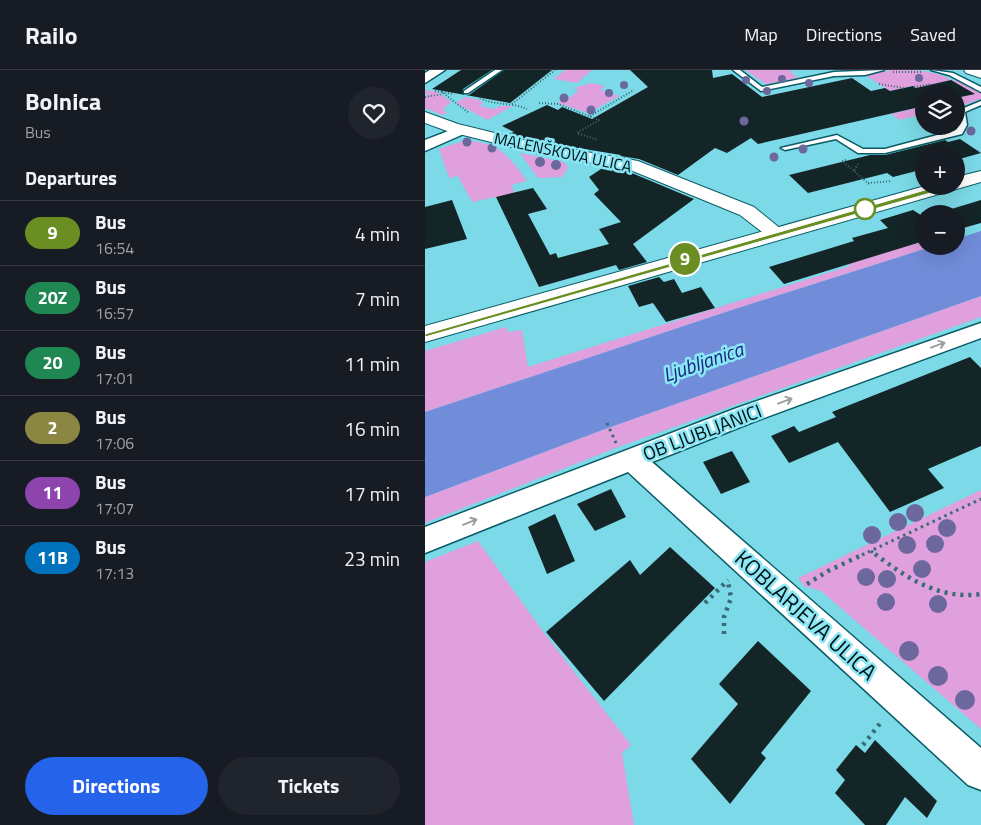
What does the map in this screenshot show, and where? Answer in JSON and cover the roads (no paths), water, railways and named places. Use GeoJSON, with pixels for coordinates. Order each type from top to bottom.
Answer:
{"type":"FeatureCollection","features":[{"type":"Feature","properties":{"kind":"main road"},"geometry":{"type":"LineString","coordinates":[[971,70],[981,74]]}},
{"type":"Feature","properties":{"kind":"main road","name":"MALENŠKOVA ULICA"},"geometry":{"type":"LineString","coordinates":[[425,117],[461,130],[535,148],[632,164],[747,211],[777,234]]}},
{"type":"Feature","properties":{"kind":"main road"},"geometry":{"type":"LineString","coordinates":[[965,180],[981,176]]}},
{"type":"Feature","properties":{"kind":"main road"},"geometry":{"type":"LineString","coordinates":[[425,334],[915,195]]}},
{"type":"Feature","properties":{"kind":"street"},"geometry":{"type":"LineString","coordinates":[[425,79],[439,70]]}},
{"type":"Feature","properties":{"kind":"street"},"geometry":{"type":"LineString","coordinates":[[425,146],[461,130]]}},
{"type":"Feature","properties":{"kind":"street","name":"OB LJUBLJANICI"},"geometry":{"type":"LineString","coordinates":[[425,540],[631,459],[981,330]]}},
{"type":"Feature","properties":{"kind":"street","name":"KOBLARJEVA ULICA"},"geometry":{"type":"LineString","coordinates":[[631,459],[737,571],[785,597],[981,772]]}},
{"type":"Feature","properties":{"kind":"lane"},"geometry":{"type":"LineString","coordinates":[[469,95],[499,70]]}},
{"type":"Feature","properties":{"kind":"lane"},"geometry":{"type":"LineString","coordinates":[[736,70],[761,89],[834,74],[865,73],[881,70]]}},
{"type":"Feature","properties":{"kind":"lane"},"geometry":{"type":"LineString","coordinates":[[934,70],[951,74],[981,90]]}},
{"type":"Feature","properties":{"kind":"lane"},"geometry":{"type":"LineString","coordinates":[[785,148],[837,137],[861,150],[885,151],[959,132],[963,125],[961,111],[981,103]]}},
{"type":"Feature","properties":{"kind":"water","name":"Ljubljanica"},"geometry":{"type":"Polygon","coordinates":[[[981,231],[981,296],[605,429],[425,497],[425,412],[735,309],[915,252],[915,255],[965,255],[965,236],[981,231]]]}}]}
